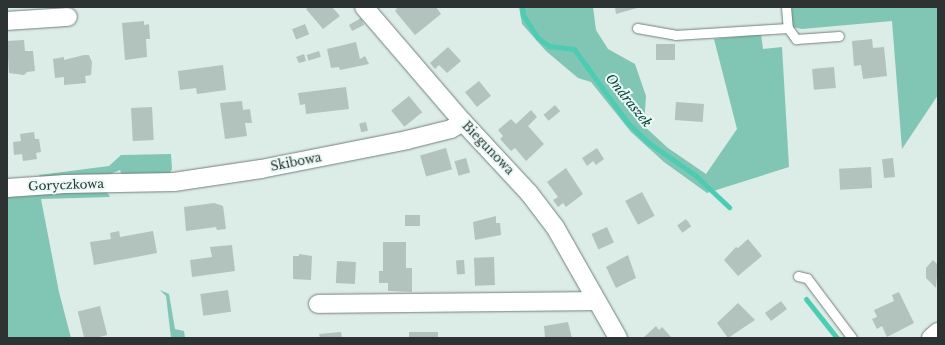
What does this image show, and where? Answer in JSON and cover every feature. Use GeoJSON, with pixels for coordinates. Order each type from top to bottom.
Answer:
{"type":"FeatureCollection","features":[{"type":"Feature","properties":{"kind":"street","name":"Biegunowa"},"geometry":{"type":"LineString","coordinates":[[364,7],[462,122],[504,164],[555,227],[595,301],[618,338]]}},
{"type":"Feature","properties":{"kind":"street"},"geometry":{"type":"LineString","coordinates":[[7,21],[68,18]]}},
{"type":"Feature","properties":{"kind":"street","name":"Skibowa"},"geometry":{"type":"LineString","coordinates":[[125,184],[163,183],[261,169],[442,132],[462,122]]}},
{"type":"Feature","properties":{"kind":"street","name":"Goryczkowa"},"geometry":{"type":"LineString","coordinates":[[7,188],[65,184],[125,184]]}},
{"type":"Feature","properties":{"kind":"street"},"geometry":{"type":"LineString","coordinates":[[318,304],[595,301]]}},
{"type":"Feature","properties":{"kind":"street"},"geometry":{"type":"LineString","coordinates":[[931,338],[938,332]]}},
{"type":"Feature","properties":{"kind":"lane"},"geometry":{"type":"LineString","coordinates":[[786,7],[788,28],[796,39],[839,36]]}},
{"type":"Feature","properties":{"kind":"lane"},"geometry":{"type":"LineString","coordinates":[[637,28],[675,35],[788,28]]}},
{"type":"Feature","properties":{"kind":"lane"},"geometry":{"type":"LineString","coordinates":[[798,276],[807,278],[852,338]]}},
{"type":"Feature","properties":{"kind":"green space"},"geometry":{"type":"Polygon","coordinates":[[[519,7],[593,7],[596,30],[608,49],[635,64],[646,96],[644,126],[668,148],[706,174],[737,129],[714,39],[761,34],[763,49],[782,47],[789,167],[707,193],[664,162],[631,132],[591,82],[578,78],[546,51],[522,24],[519,7]]]}},
{"type":"Feature","properties":{"kind":"green space"},"geometry":{"type":"Polygon","coordinates":[[[791,7],[938,7],[938,95],[902,149],[892,21],[802,29],[792,27],[791,7]]]}},
{"type":"Feature","properties":{"kind":"green space"},"geometry":{"type":"Polygon","coordinates":[[[171,154],[172,169],[169,175],[123,179],[120,170],[101,178],[42,180],[39,175],[109,166],[121,155],[171,154]]]}},
{"type":"Feature","properties":{"kind":"green space"},"geometry":{"type":"Polygon","coordinates":[[[106,190],[110,197],[41,199],[59,292],[71,338],[7,338],[7,192],[106,190]]]}},
{"type":"Feature","properties":{"kind":"green space"},"geometry":{"type":"Polygon","coordinates":[[[160,290],[169,294],[175,329],[184,331],[185,338],[171,338],[166,296],[160,290]]]}},
{"type":"Feature","properties":{"kind":"building"},"geometry":{"type":"Polygon","coordinates":[[[309,7],[332,7],[340,16],[323,29],[306,9],[309,7]]]}},
{"type":"Feature","properties":{"kind":"building"},"geometry":{"type":"Polygon","coordinates":[[[395,7],[436,7],[441,14],[415,35],[395,11],[397,9],[395,7]]]}},
{"type":"Feature","properties":{"kind":"building"},"geometry":{"type":"Polygon","coordinates":[[[615,7],[637,7],[637,8],[616,14],[615,7]]]}},
{"type":"Feature","properties":{"kind":"building"},"geometry":{"type":"Polygon","coordinates":[[[361,18],[364,25],[352,31],[349,25],[361,18]]]}},
{"type":"Feature","properties":{"kind":"building"},"geometry":{"type":"Polygon","coordinates":[[[144,21],[144,25],[149,24],[150,39],[146,39],[147,57],[125,60],[122,23],[144,21]]]}},
{"type":"Feature","properties":{"kind":"building"},"geometry":{"type":"Polygon","coordinates":[[[305,24],[309,34],[296,39],[292,29],[305,24]]]}},
{"type":"Feature","properties":{"kind":"building"},"geometry":{"type":"Polygon","coordinates":[[[872,39],[873,48],[884,47],[887,76],[863,79],[861,65],[854,66],[852,41],[872,39]]]}},
{"type":"Feature","properties":{"kind":"building"},"geometry":{"type":"Polygon","coordinates":[[[24,40],[25,51],[33,51],[35,71],[27,72],[24,75],[9,73],[7,41],[24,40]]]}},
{"type":"Feature","properties":{"kind":"building"},"geometry":{"type":"Polygon","coordinates":[[[356,42],[360,59],[365,56],[369,64],[340,70],[339,67],[331,68],[327,49],[356,42]]]}},
{"type":"Feature","properties":{"kind":"building"},"geometry":{"type":"Polygon","coordinates":[[[656,44],[675,44],[675,60],[656,60],[656,44]]]}},
{"type":"Feature","properties":{"kind":"building"},"geometry":{"type":"Polygon","coordinates":[[[448,47],[461,61],[447,73],[439,65],[435,69],[430,63],[448,47]]]}},
{"type":"Feature","properties":{"kind":"building"},"geometry":{"type":"Polygon","coordinates":[[[319,51],[321,57],[308,61],[307,55],[319,51]]]}},
{"type":"Feature","properties":{"kind":"building"},"geometry":{"type":"Polygon","coordinates":[[[304,54],[306,61],[299,63],[296,57],[304,54]]]}},
{"type":"Feature","properties":{"kind":"building"},"geometry":{"type":"Polygon","coordinates":[[[89,55],[92,62],[91,75],[85,76],[86,83],[64,85],[64,77],[55,78],[53,59],[64,57],[64,60],[89,55]]]}},
{"type":"Feature","properties":{"kind":"building"},"geometry":{"type":"Polygon","coordinates":[[[223,65],[226,90],[197,94],[196,88],[180,90],[178,71],[223,65]]]}},
{"type":"Feature","properties":{"kind":"building"},"geometry":{"type":"Polygon","coordinates":[[[834,67],[836,88],[814,90],[812,69],[834,67]]]}},
{"type":"Feature","properties":{"kind":"building"},"geometry":{"type":"Polygon","coordinates":[[[479,81],[491,96],[477,107],[465,92],[479,81]]]}},
{"type":"Feature","properties":{"kind":"building"},"geometry":{"type":"Polygon","coordinates":[[[346,87],[349,109],[306,114],[305,104],[300,105],[298,93],[346,87]]]}},
{"type":"Feature","properties":{"kind":"building"},"geometry":{"type":"Polygon","coordinates":[[[409,96],[422,112],[404,127],[391,110],[409,96]]]}},
{"type":"Feature","properties":{"kind":"building"},"geometry":{"type":"Polygon","coordinates":[[[242,101],[243,110],[250,109],[252,123],[245,123],[247,136],[225,139],[220,103],[242,101]]]}},
{"type":"Feature","properties":{"kind":"building"},"geometry":{"type":"Polygon","coordinates":[[[676,102],[704,104],[703,122],[675,120],[676,102]]]}},
{"type":"Feature","properties":{"kind":"building"},"geometry":{"type":"Polygon","coordinates":[[[555,105],[560,111],[549,121],[544,115],[555,105]]]}},
{"type":"Feature","properties":{"kind":"building"},"geometry":{"type":"Polygon","coordinates":[[[152,107],[154,140],[133,141],[131,108],[152,107]]]}},
{"type":"Feature","properties":{"kind":"building"},"geometry":{"type":"Polygon","coordinates":[[[531,110],[537,117],[528,126],[544,144],[526,161],[515,148],[511,151],[500,139],[503,136],[498,130],[511,119],[516,124],[531,110]]]}},
{"type":"Feature","properties":{"kind":"building"},"geometry":{"type":"Polygon","coordinates":[[[366,122],[368,131],[361,132],[359,124],[366,122]]]}},
{"type":"Feature","properties":{"kind":"building"},"geometry":{"type":"Polygon","coordinates":[[[34,132],[35,139],[39,139],[41,152],[36,153],[37,159],[23,161],[22,154],[14,155],[13,142],[21,141],[20,134],[34,132]]]}},
{"type":"Feature","properties":{"kind":"building"},"geometry":{"type":"Polygon","coordinates":[[[446,148],[452,169],[426,177],[420,155],[446,148]]]}},
{"type":"Feature","properties":{"kind":"building"},"geometry":{"type":"Polygon","coordinates":[[[597,148],[604,159],[596,165],[593,161],[587,166],[582,158],[597,148]]]}},
{"type":"Feature","properties":{"kind":"building"},"geometry":{"type":"Polygon","coordinates":[[[466,158],[470,172],[459,176],[454,161],[466,158]]]}},
{"type":"Feature","properties":{"kind":"building"},"geometry":{"type":"Polygon","coordinates":[[[893,158],[895,177],[884,178],[882,159],[893,158]]]}},
{"type":"Feature","properties":{"kind":"building"},"geometry":{"type":"Polygon","coordinates":[[[871,167],[872,188],[840,190],[839,169],[871,167]]]}},
{"type":"Feature","properties":{"kind":"building"},"geometry":{"type":"Polygon","coordinates":[[[566,168],[583,194],[566,207],[563,203],[558,207],[553,200],[558,197],[547,182],[566,168]]]}},
{"type":"Feature","properties":{"kind":"building"},"geometry":{"type":"Polygon","coordinates":[[[642,192],[655,216],[638,225],[625,201],[642,192]]]}},
{"type":"Feature","properties":{"kind":"building"},"geometry":{"type":"Polygon","coordinates":[[[214,203],[223,206],[226,229],[217,230],[216,227],[186,231],[184,207],[214,203]]]}},
{"type":"Feature","properties":{"kind":"building"},"geometry":{"type":"Polygon","coordinates":[[[405,215],[420,215],[420,226],[405,226],[405,215]]]}},
{"type":"Feature","properties":{"kind":"building"},"geometry":{"type":"Polygon","coordinates":[[[496,216],[496,223],[500,223],[501,235],[475,240],[473,222],[496,216]]]}},
{"type":"Feature","properties":{"kind":"building"},"geometry":{"type":"Polygon","coordinates":[[[686,219],[691,226],[682,233],[677,225],[686,219]]]}},
{"type":"Feature","properties":{"kind":"building"},"geometry":{"type":"Polygon","coordinates":[[[607,227],[614,243],[598,249],[591,234],[607,227]]]}},
{"type":"Feature","properties":{"kind":"building"},"geometry":{"type":"Polygon","coordinates":[[[119,231],[120,237],[153,231],[157,253],[94,265],[90,242],[111,239],[110,233],[119,231]]]}},
{"type":"Feature","properties":{"kind":"building"},"geometry":{"type":"Polygon","coordinates":[[[748,239],[762,256],[738,276],[724,260],[736,247],[738,248],[748,239]]]}},
{"type":"Feature","properties":{"kind":"building"},"geometry":{"type":"Polygon","coordinates":[[[383,242],[406,242],[406,268],[412,268],[412,292],[388,291],[388,283],[379,283],[379,271],[383,271],[383,242]]]}},
{"type":"Feature","properties":{"kind":"building"},"geometry":{"type":"Polygon","coordinates":[[[232,245],[235,271],[192,277],[190,260],[212,257],[210,247],[232,245]]]}},
{"type":"Feature","properties":{"kind":"building"},"geometry":{"type":"Polygon","coordinates":[[[299,254],[312,256],[311,280],[293,279],[293,256],[299,256],[299,254]]]}},
{"type":"Feature","properties":{"kind":"building"},"geometry":{"type":"Polygon","coordinates":[[[628,255],[636,278],[616,288],[606,267],[628,255]]]}},
{"type":"Feature","properties":{"kind":"building"},"geometry":{"type":"Polygon","coordinates":[[[494,257],[495,285],[475,286],[474,258],[494,257]]]}},
{"type":"Feature","properties":{"kind":"building"},"geometry":{"type":"Polygon","coordinates":[[[464,260],[465,274],[457,275],[456,261],[464,260]]]}},
{"type":"Feature","properties":{"kind":"building"},"geometry":{"type":"Polygon","coordinates":[[[933,260],[938,265],[936,288],[926,278],[926,268],[933,260]]]}},
{"type":"Feature","properties":{"kind":"building"},"geometry":{"type":"Polygon","coordinates":[[[337,261],[356,262],[355,284],[336,283],[337,261]]]}},
{"type":"Feature","properties":{"kind":"building"},"geometry":{"type":"Polygon","coordinates":[[[228,290],[231,312],[203,316],[200,294],[228,290]]]}},
{"type":"Feature","properties":{"kind":"building"},"geometry":{"type":"Polygon","coordinates":[[[899,292],[914,323],[887,337],[882,326],[877,329],[872,319],[877,317],[874,310],[894,301],[892,295],[899,292]]]}},
{"type":"Feature","properties":{"kind":"building"},"geometry":{"type":"Polygon","coordinates":[[[781,301],[787,309],[771,321],[765,313],[781,301]]]}},
{"type":"Feature","properties":{"kind":"building"},"geometry":{"type":"Polygon","coordinates":[[[738,303],[755,320],[728,338],[717,323],[738,303]]]}},
{"type":"Feature","properties":{"kind":"building"},"geometry":{"type":"Polygon","coordinates":[[[100,306],[107,335],[96,338],[84,338],[78,312],[100,306]]]}},
{"type":"Feature","properties":{"kind":"building"},"geometry":{"type":"Polygon","coordinates":[[[568,322],[572,338],[541,338],[545,337],[544,326],[568,322]]]}},
{"type":"Feature","properties":{"kind":"building"},"geometry":{"type":"Polygon","coordinates":[[[656,326],[659,330],[662,327],[672,338],[643,338],[656,326]]]}},
{"type":"Feature","properties":{"kind":"building"},"geometry":{"type":"Polygon","coordinates":[[[341,332],[342,338],[320,338],[319,334],[341,332]]]}},
{"type":"Feature","properties":{"kind":"building"},"geometry":{"type":"Polygon","coordinates":[[[409,332],[438,332],[438,338],[409,338],[409,332]]]}},
{"type":"Feature","properties":{"kind":"waterway","name":"Ondraszek"},"geometry":{"type":"LineString","coordinates":[[522,7],[523,15],[538,38],[549,46],[574,49],[627,122],[649,143],[695,175],[729,207]]}},
{"type":"Feature","properties":{"kind":"waterway","name":"Ondraszek"},"geometry":{"type":"LineString","coordinates":[[806,299],[837,338]]}}]}
